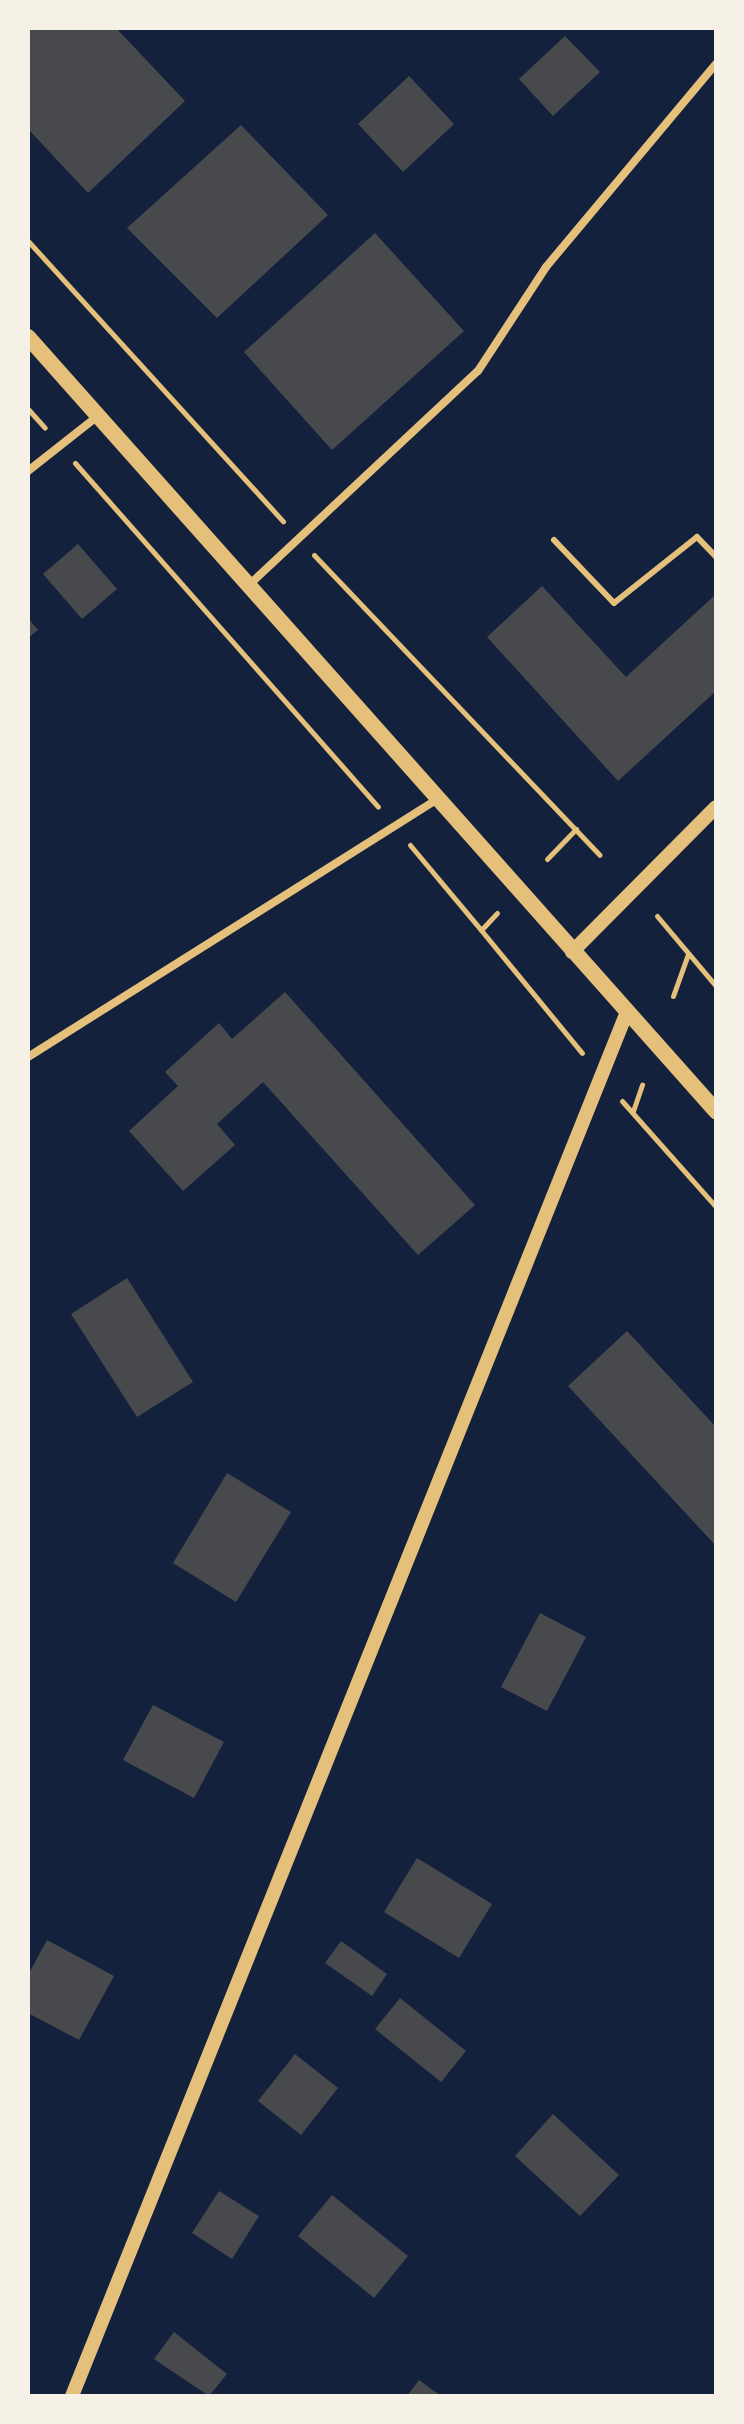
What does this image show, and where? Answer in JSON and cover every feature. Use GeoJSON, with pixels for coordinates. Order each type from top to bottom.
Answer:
{"type":"FeatureCollection","features":[{"type":"Feature","properties":{"kind":"main road"},"geometry":{"type":"LineString","coordinates":[[28,337],[435,801],[716,1111]]}},
{"type":"Feature","properties":{"kind":"street"},"geometry":{"type":"LineString","coordinates":[[248,585],[478,371],[546,267],[716,64]]}},
{"type":"Feature","properties":{"kind":"street"},"geometry":{"type":"LineString","coordinates":[[28,471],[98,416]]}},
{"type":"Feature","properties":{"kind":"street"},"geometry":{"type":"LineString","coordinates":[[28,1057],[435,801]]}},
{"type":"Feature","properties":{"kind":"street"},"geometry":{"type":"LineString","coordinates":[[572,952],[716,807]]}},
{"type":"Feature","properties":{"kind":"street"},"geometry":{"type":"LineString","coordinates":[[72,2396],[627,1012]]}},
{"type":"Feature","properties":{"kind":"lane"},"geometry":{"type":"LineString","coordinates":[[554,540],[614,603],[697,537],[716,557]]}},
{"type":"Feature","properties":{"kind":"path"},"geometry":{"type":"LineString","coordinates":[[28,409],[395,826],[481,930]]}},
{"type":"Feature","properties":{"kind":"path"},"geometry":{"type":"LineString","coordinates":[[547,859],[576,829]]}},
{"type":"Feature","properties":{"kind":"path"},"geometry":{"type":"LineString","coordinates":[[657,916],[716,986]]}},
{"type":"Feature","properties":{"kind":"path"},"geometry":{"type":"LineString","coordinates":[[673,996],[688,954]]}},
{"type":"Feature","properties":{"kind":"path"},"geometry":{"type":"LineString","coordinates":[[633,1112],[642,1085]]}},
{"type":"Feature","properties":{"kind":"building"},"geometry":{"type":"Polygon","coordinates":[[[28,28],[116,28],[185,101],[88,193],[28,129],[28,28]]]}},
{"type":"Feature","properties":{"kind":"building"},"geometry":{"type":"Polygon","coordinates":[[[565,36],[600,72],[553,116],[519,79],[565,36]]]}},
{"type":"Feature","properties":{"kind":"building"},"geometry":{"type":"Polygon","coordinates":[[[409,76],[454,124],[403,172],[358,124],[409,76]]]}},
{"type":"Feature","properties":{"kind":"building"},"geometry":{"type":"Polygon","coordinates":[[[241,125],[328,215],[217,318],[127,228],[241,125]]]}},
{"type":"Feature","properties":{"kind":"building"},"geometry":{"type":"Polygon","coordinates":[[[375,233],[464,331],[332,450],[244,352],[375,233]]]}},
{"type":"Feature","properties":{"kind":"building"},"geometry":{"type":"Polygon","coordinates":[[[78,544],[117,589],[82,619],[43,574],[78,544]]]}},
{"type":"Feature","properties":{"kind":"building"},"geometry":{"type":"Polygon","coordinates":[[[542,586],[626,677],[716,594],[716,691],[618,781],[487,637],[542,586]]]}},
{"type":"Feature","properties":{"kind":"building"},"geometry":{"type":"Polygon","coordinates":[[[28,618],[38,630],[28,638],[28,618]]]}},
{"type":"Feature","properties":{"kind":"building"},"geometry":{"type":"Polygon","coordinates":[[[285,992],[475,1205],[418,1255],[263,1082],[217,1124],[235,1145],[183,1191],[129,1131],[178,1086],[165,1072],[219,1023],[232,1039],[285,992]]]}},
{"type":"Feature","properties":{"kind":"building"},"geometry":{"type":"Polygon","coordinates":[[[127,1278],[193,1382],[137,1417],[71,1314],[127,1278]]]}},
{"type":"Feature","properties":{"kind":"building"},"geometry":{"type":"Polygon","coordinates":[[[627,1331],[716,1427],[716,1546],[568,1386],[627,1331]]]}},
{"type":"Feature","properties":{"kind":"building"},"geometry":{"type":"Polygon","coordinates":[[[227,1473],[291,1512],[236,1602],[173,1563],[227,1473]]]}},
{"type":"Feature","properties":{"kind":"building"},"geometry":{"type":"Polygon","coordinates":[[[540,1613],[586,1637],[547,1711],[501,1687],[540,1613]]]}},
{"type":"Feature","properties":{"kind":"building"},"geometry":{"type":"Polygon","coordinates":[[[153,1705],[224,1742],[194,1798],[123,1760],[153,1705]]]}},
{"type":"Feature","properties":{"kind":"building"},"geometry":{"type":"Polygon","coordinates":[[[417,1858],[492,1904],[459,1958],[384,1912],[417,1858]]]}},
{"type":"Feature","properties":{"kind":"building"},"geometry":{"type":"Polygon","coordinates":[[[47,1940],[114,1976],[79,2040],[28,2013],[28,1975],[47,1940]]]}},
{"type":"Feature","properties":{"kind":"building"},"geometry":{"type":"Polygon","coordinates":[[[341,1941],[387,1974],[372,1996],[325,1963],[341,1941]]]}},
{"type":"Feature","properties":{"kind":"building"},"geometry":{"type":"Polygon","coordinates":[[[400,1998],[466,2051],[441,2082],[375,2029],[400,1998]]]}},
{"type":"Feature","properties":{"kind":"building"},"geometry":{"type":"Polygon","coordinates":[[[295,2054],[338,2088],[301,2135],[258,2101],[295,2054]]]}},
{"type":"Feature","properties":{"kind":"building"},"geometry":{"type":"Polygon","coordinates":[[[553,2114],[619,2175],[580,2216],[515,2156],[553,2114]]]}},
{"type":"Feature","properties":{"kind":"building"},"geometry":{"type":"Polygon","coordinates":[[[219,2191],[259,2216],[232,2259],[192,2233],[219,2191]]]}},
{"type":"Feature","properties":{"kind":"building"},"geometry":{"type":"Polygon","coordinates":[[[332,2195],[408,2256],[374,2298],[298,2236],[332,2195]]]}},
{"type":"Feature","properties":{"kind":"building"},"geometry":{"type":"Polygon","coordinates":[[[174,2332],[227,2374],[209,2396],[154,2359],[174,2332]]]}},
{"type":"Feature","properties":{"kind":"building"},"geometry":{"type":"Polygon","coordinates":[[[419,2380],[441,2396],[407,2396],[419,2380]]]}}]}
